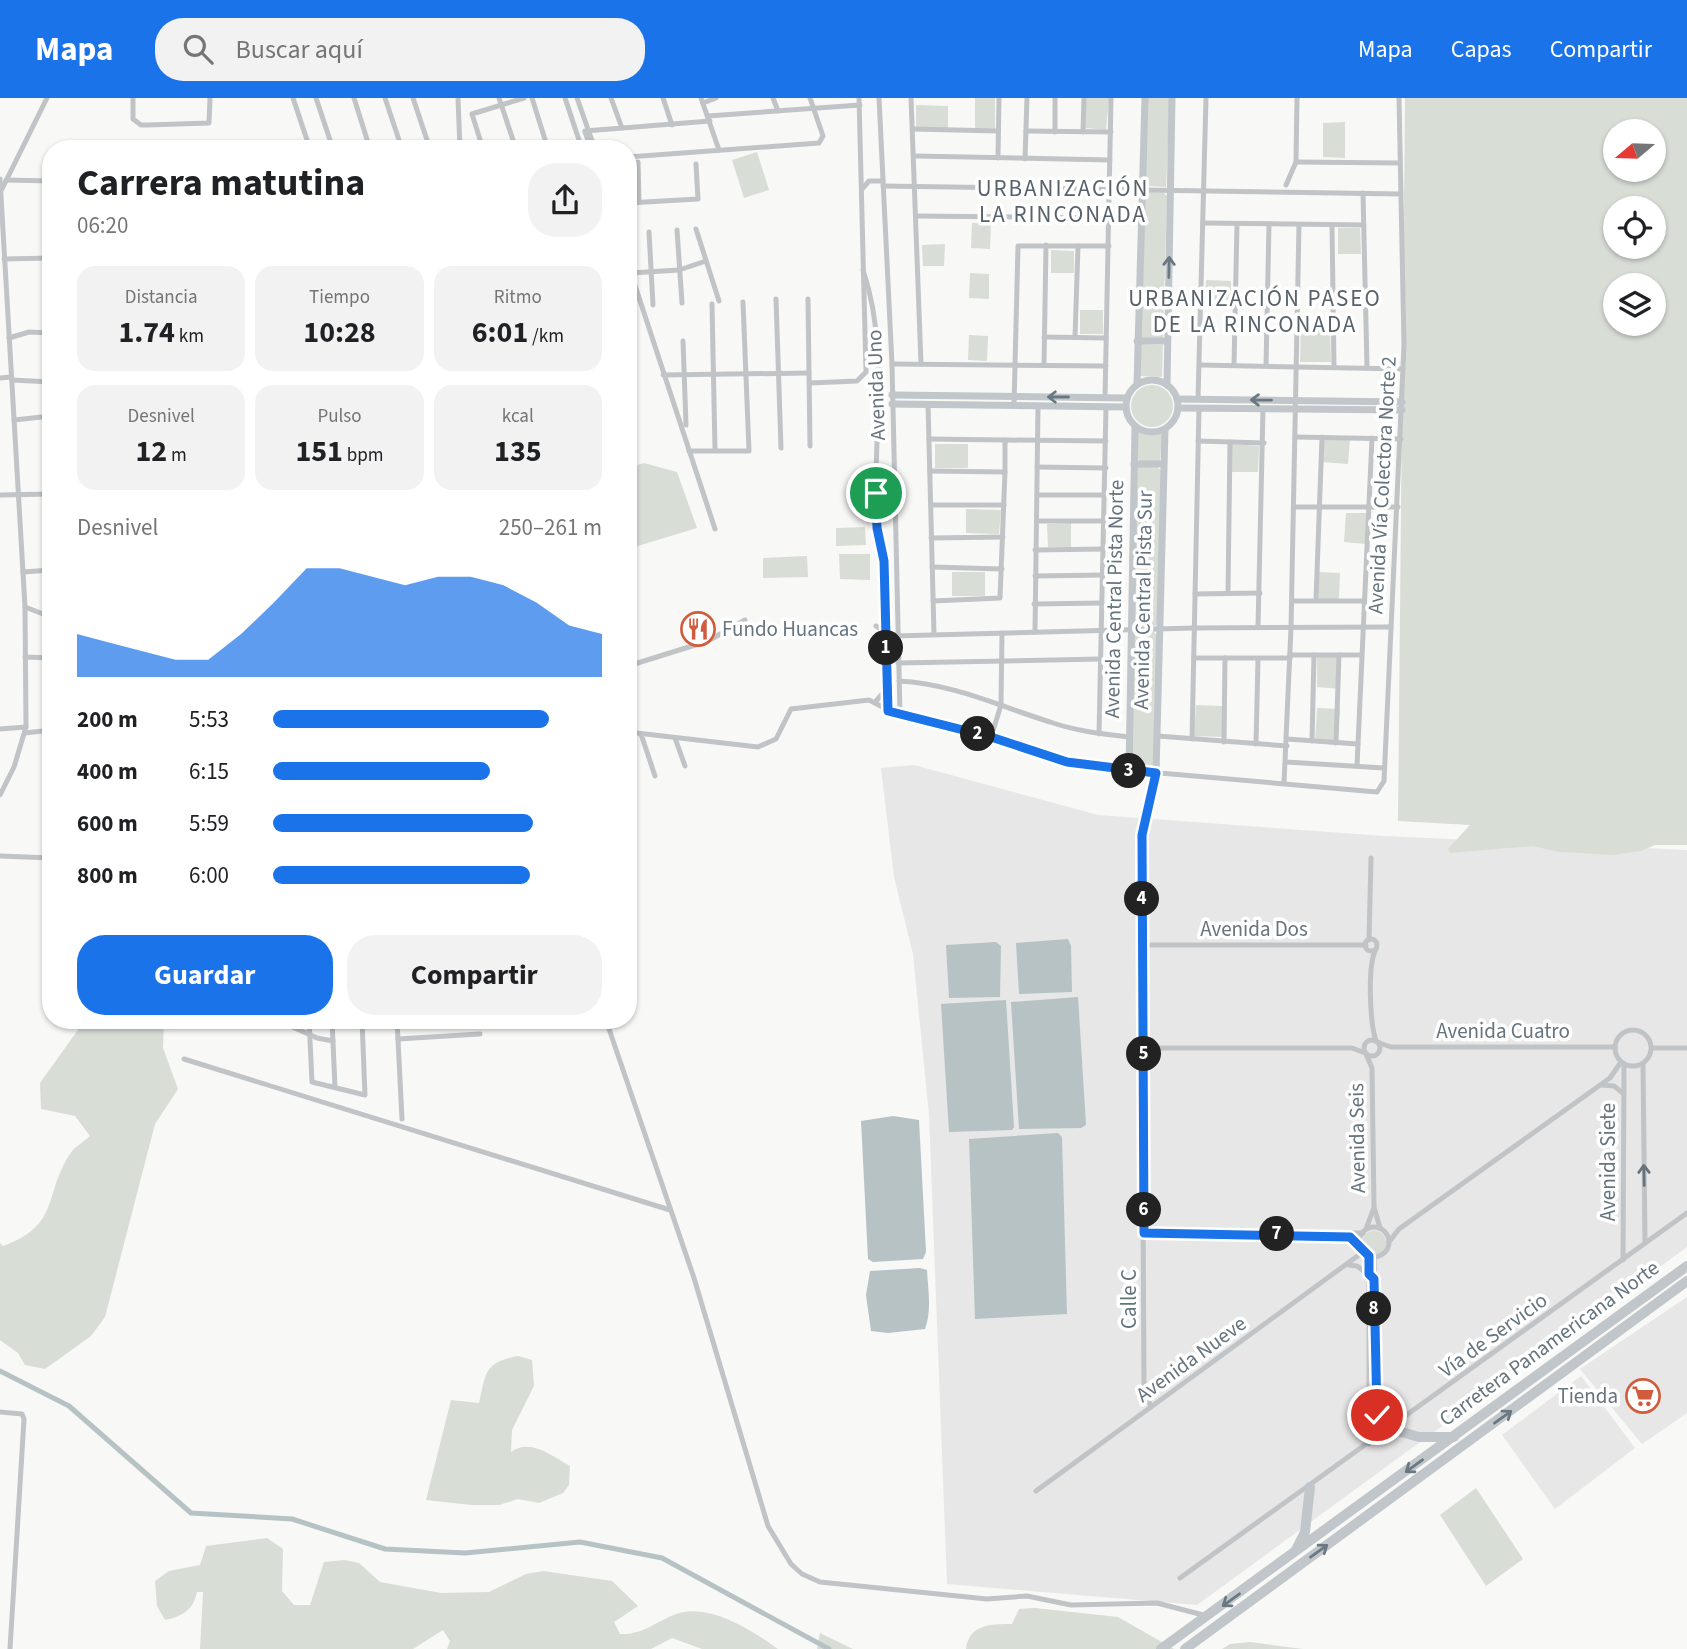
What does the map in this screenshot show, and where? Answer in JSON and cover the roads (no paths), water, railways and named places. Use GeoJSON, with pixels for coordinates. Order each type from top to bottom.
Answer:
{"type":"FeatureCollection","features":[{"type":"Feature","properties":{"kind":"highway","name":"Carretera Panamericana Norte"},"geometry":{"type":"LineString","coordinates":[[1161,1649],[1687,1266]]}},
{"type":"Feature","properties":{"kind":"highway","name":"Carretera Panamericana Norte"},"geometry":{"type":"LineString","coordinates":[[1185,1649],[1687,1281]]}},
{"type":"Feature","properties":{"kind":"highway"},"geometry":{"type":"LineString","coordinates":[[1514,1392],[1522,1402]]}},
{"type":"Feature","properties":{"kind":"highway"},"geometry":{"type":"LineString","coordinates":[[1391,1429],[1419,1437],[1454,1437]]}},
{"type":"Feature","properties":{"kind":"highway"},"geometry":{"type":"LineString","coordinates":[[1293,1554],[1305,1532],[1310,1487]]}},
{"type":"Feature","properties":{"kind":"street"},"geometry":{"type":"LineString","coordinates":[[0,794],[25,730],[25,607],[0,192],[3,180],[47,98]]}},
{"type":"Feature","properties":{"kind":"street"},"geometry":{"type":"LineString","coordinates":[[132,98],[132,119],[141,125],[209,123],[210,98]]}},
{"type":"Feature","properties":{"kind":"street"},"geometry":{"type":"LineString","coordinates":[[293,98],[307,140]]}},
{"type":"Feature","properties":{"kind":"street"},"geometry":{"type":"LineString","coordinates":[[316,98],[330,140]]}},
{"type":"Feature","properties":{"kind":"street"},"geometry":{"type":"LineString","coordinates":[[354,98],[367,140]]}},
{"type":"Feature","properties":{"kind":"street"},"geometry":{"type":"LineString","coordinates":[[385,98],[399,140]]}},
{"type":"Feature","properties":{"kind":"street"},"geometry":{"type":"LineString","coordinates":[[458,98],[460,140]]}},
{"type":"Feature","properties":{"kind":"street"},"geometry":{"type":"LineString","coordinates":[[480,140],[472,114],[500,101],[524,98]]}},
{"type":"Feature","properties":{"kind":"street"},"geometry":{"type":"LineString","coordinates":[[532,98],[545,140]]}},
{"type":"Feature","properties":{"kind":"street"},"geometry":{"type":"LineString","coordinates":[[565,98],[579,140]]}},
{"type":"Feature","properties":{"kind":"street"},"geometry":{"type":"LineString","coordinates":[[575,98],[590,140]]}},
{"type":"Feature","properties":{"kind":"street"},"geometry":{"type":"LineString","coordinates":[[611,98],[622,128]]}},
{"type":"Feature","properties":{"kind":"street"},"geometry":{"type":"LineString","coordinates":[[663,98],[672,125]]}},
{"type":"Feature","properties":{"kind":"street"},"geometry":{"type":"LineString","coordinates":[[716,98],[704,100],[719,150]]}},
{"type":"Feature","properties":{"kind":"street"},"geometry":{"type":"LineString","coordinates":[[773,98],[778,111]]}},
{"type":"Feature","properties":{"kind":"street"},"geometry":{"type":"LineString","coordinates":[[637,156],[820,143],[823,136],[817,108],[810,98]]}},
{"type":"Feature","properties":{"kind":"street"},"geometry":{"type":"LineString","coordinates":[[817,108],[820,98]]}},
{"type":"Feature","properties":{"kind":"street","name":"Avenida Uno"},"geometry":{"type":"LineString","coordinates":[[879,98],[892,364],[900,714]]}},
{"type":"Feature","properties":{"kind":"street"},"geometry":{"type":"LineString","coordinates":[[911,98],[921,364]]}},
{"type":"Feature","properties":{"kind":"street"},"geometry":{"type":"LineString","coordinates":[[998,158],[999,98]]}},
{"type":"Feature","properties":{"kind":"street"},"geometry":{"type":"LineString","coordinates":[[1025,159],[1027,98]]}},
{"type":"Feature","properties":{"kind":"street"},"geometry":{"type":"LineString","coordinates":[[1055,98],[1055,132]]}},
{"type":"Feature","properties":{"kind":"street"},"geometry":{"type":"LineString","coordinates":[[1083,132],[1084,98]]}},
{"type":"Feature","properties":{"kind":"street"},"geometry":{"type":"LineString","coordinates":[[1105,398],[1111,98]]}},
{"type":"Feature","properties":{"kind":"street"},"geometry":{"type":"LineString","coordinates":[[1144,98],[1137,384],[1127,398],[1126,407],[1135,426],[1147,432],[1165,429],[1174,420],[1178,408],[1177,399],[1167,385],[1172,98]]}},
{"type":"Feature","properties":{"kind":"street"},"geometry":{"type":"LineString","coordinates":[[1192,739],[1206,98]]}},
{"type":"Feature","properties":{"kind":"street"},"geometry":{"type":"LineString","coordinates":[[1286,185],[1296,162],[1297,98]]}},
{"type":"Feature","properties":{"kind":"street","name":"Avenida Vía Colectora Norte 2"},"geometry":{"type":"LineString","coordinates":[[1284,783],[1377,792],[1381,789],[1398,507],[1403,369],[1399,98]]}},
{"type":"Feature","properties":{"kind":"street"},"geometry":{"type":"LineString","coordinates":[[416,99],[427,140]]}},
{"type":"Feature","properties":{"kind":"street"},"geometry":{"type":"LineString","coordinates":[[500,101],[513,140]]}},
{"type":"Feature","properties":{"kind":"street"},"geometry":{"type":"LineString","coordinates":[[587,131],[672,125],[709,118],[860,102]]}},
{"type":"Feature","properties":{"kind":"street","name":"Avenida Uno"},"geometry":{"type":"LineString","coordinates":[[810,383],[857,381],[864,376],[860,102]]}},
{"type":"Feature","properties":{"kind":"street"},"geometry":{"type":"LineString","coordinates":[[913,129],[998,131]]}},
{"type":"Feature","properties":{"kind":"street"},"geometry":{"type":"LineString","coordinates":[[1026,131],[1111,132]]}},
{"type":"Feature","properties":{"kind":"street"},"geometry":{"type":"LineString","coordinates":[[915,156],[1110,160]]}},
{"type":"Feature","properties":{"kind":"street"},"geometry":{"type":"LineString","coordinates":[[638,162],[639,202],[698,200],[696,164]]}},
{"type":"Feature","properties":{"kind":"street"},"geometry":{"type":"LineString","coordinates":[[1296,162],[1400,163]]}},
{"type":"Feature","properties":{"kind":"street"},"geometry":{"type":"LineString","coordinates":[[861,170],[869,181],[916,186],[1401,194]]}},
{"type":"Feature","properties":{"kind":"street"},"geometry":{"type":"LineString","coordinates":[[3,180],[42,181]]}},
{"type":"Feature","properties":{"kind":"street"},"geometry":{"type":"LineString","coordinates":[[862,191],[869,181]]}},
{"type":"Feature","properties":{"kind":"street"},"geometry":{"type":"LineString","coordinates":[[1363,193],[1367,368]]}},
{"type":"Feature","properties":{"kind":"street"},"geometry":{"type":"LineString","coordinates":[[916,216],[1109,218]]}},
{"type":"Feature","properties":{"kind":"street"},"geometry":{"type":"LineString","coordinates":[[1204,223],[1364,225]]}},
{"type":"Feature","properties":{"kind":"street"},"geometry":{"type":"LineString","coordinates":[[1234,365],[1237,224]]}},
{"type":"Feature","properties":{"kind":"street"},"geometry":{"type":"LineString","coordinates":[[1266,366],[1269,224]]}},
{"type":"Feature","properties":{"kind":"street"},"geometry":{"type":"LineString","coordinates":[[637,733],[758,747],[776,739],[791,709],[853,701],[875,702],[888,711],[991,737],[1067,762],[1129,771],[1284,783],[1292,628],[1299,225]]}},
{"type":"Feature","properties":{"kind":"street"},"geometry":{"type":"LineString","coordinates":[[1332,225],[1334,367]]}},
{"type":"Feature","properties":{"kind":"street"},"geometry":{"type":"LineString","coordinates":[[696,229],[716,303],[715,450]]}},
{"type":"Feature","properties":{"kind":"street"},"geometry":{"type":"LineString","coordinates":[[677,230],[682,303]]}},
{"type":"Feature","properties":{"kind":"street"},"geometry":{"type":"LineString","coordinates":[[649,232],[653,305]]}},
{"type":"Feature","properties":{"kind":"street"},"geometry":{"type":"LineString","coordinates":[[1014,401],[1017,248],[1020,245],[1109,246]]}},
{"type":"Feature","properties":{"kind":"street"},"geometry":{"type":"LineString","coordinates":[[1044,365],[1045,245]]}},
{"type":"Feature","properties":{"kind":"street"},"geometry":{"type":"LineString","coordinates":[[1075,337],[1078,246]]}},
{"type":"Feature","properties":{"kind":"street"},"geometry":{"type":"LineString","coordinates":[[5,259],[42,258]]}},
{"type":"Feature","properties":{"kind":"street"},"geometry":{"type":"LineString","coordinates":[[637,272],[679,270],[706,261]]}},
{"type":"Feature","properties":{"kind":"street"},"geometry":{"type":"LineString","coordinates":[[863,270],[872,296],[877,333],[877,528],[884,561],[888,711]]}},
{"type":"Feature","properties":{"kind":"street"},"geometry":{"type":"LineString","coordinates":[[776,299],[781,448]]}},
{"type":"Feature","properties":{"kind":"street"},"geometry":{"type":"LineString","coordinates":[[808,299],[810,446]]}},
{"type":"Feature","properties":{"kind":"street"},"geometry":{"type":"LineString","coordinates":[[688,451],[749,451],[743,302]]}},
{"type":"Feature","properties":{"kind":"street"},"geometry":{"type":"LineString","coordinates":[[637,310],[663,375],[715,528]]}},
{"type":"Feature","properties":{"kind":"street"},"geometry":{"type":"LineString","coordinates":[[9,338],[29,332],[42,333]]}},
{"type":"Feature","properties":{"kind":"street"},"geometry":{"type":"LineString","coordinates":[[1044,337],[1106,338]]}},
{"type":"Feature","properties":{"kind":"street"},"geometry":{"type":"LineString","coordinates":[[683,341],[686,425]]}},
{"type":"Feature","properties":{"kind":"street"},"geometry":{"type":"LineString","coordinates":[[1137,341],[1167,341]]}},
{"type":"Feature","properties":{"kind":"street"},"geometry":{"type":"LineString","coordinates":[[892,364],[1106,366]]}},
{"type":"Feature","properties":{"kind":"street"},"geometry":{"type":"LineString","coordinates":[[1200,365],[1403,369]]}},
{"type":"Feature","properties":{"kind":"street"},"geometry":{"type":"LineString","coordinates":[[663,375],[809,373]]}},
{"type":"Feature","properties":{"kind":"street"},"geometry":{"type":"LineString","coordinates":[[0,377],[42,381]]}},
{"type":"Feature","properties":{"kind":"street"},"geometry":{"type":"LineString","coordinates":[[1137,384],[1152,380],[1167,385]]}},
{"type":"Feature","properties":{"kind":"street"},"geometry":{"type":"LineString","coordinates":[[892,399],[928,404],[1127,398]]}},
{"type":"Feature","properties":{"kind":"street"},"geometry":{"type":"LineString","coordinates":[[878,404],[892,399],[1014,401],[1038,406],[1126,407]]}},
{"type":"Feature","properties":{"kind":"street"},"geometry":{"type":"LineString","coordinates":[[1177,399],[1263,409],[1295,405]]}},
{"type":"Feature","properties":{"kind":"street"},"geometry":{"type":"LineString","coordinates":[[1178,408],[1198,403],[1402,406]]}},
{"type":"Feature","properties":{"kind":"street"},"geometry":{"type":"LineString","coordinates":[[928,404],[934,634]]}},
{"type":"Feature","properties":{"kind":"street"},"geometry":{"type":"LineString","coordinates":[[1035,632],[1038,406]]}},
{"type":"Feature","properties":{"kind":"street"},"geometry":{"type":"LineString","coordinates":[[1099,734],[1106,407]]}},
{"type":"Feature","properties":{"kind":"street"},"geometry":{"type":"LineString","coordinates":[[1258,627],[1263,409]]}},
{"type":"Feature","properties":{"kind":"street"},"geometry":{"type":"LineString","coordinates":[[14,420],[42,417]]}},
{"type":"Feature","properties":{"kind":"street","name":"Avenida Central Pista Norte"},"geometry":{"type":"LineString","coordinates":[[1129,771],[1135,426]]}},
{"type":"Feature","properties":{"kind":"street","name":"Avenida Central Pista Sur"},"geometry":{"type":"LineString","coordinates":[[1156,773],[1165,429]]}},
{"type":"Feature","properties":{"kind":"street"},"geometry":{"type":"LineString","coordinates":[[1295,437],[1401,439]]}},
{"type":"Feature","properties":{"kind":"street"},"geometry":{"type":"LineString","coordinates":[[1316,600],[1322,437]]}},
{"type":"Feature","properties":{"kind":"street"},"geometry":{"type":"LineString","coordinates":[[1357,766],[1372,438]]}},
{"type":"Feature","properties":{"kind":"street"},"geometry":{"type":"LineString","coordinates":[[929,439],[1106,441]]}},
{"type":"Feature","properties":{"kind":"street"},"geometry":{"type":"LineString","coordinates":[[933,601],[1000,598],[1005,440]]}},
{"type":"Feature","properties":{"kind":"street"},"geometry":{"type":"LineString","coordinates":[[1198,441],[1264,443]]}},
{"type":"Feature","properties":{"kind":"street"},"geometry":{"type":"LineString","coordinates":[[1227,593],[1230,442]]}},
{"type":"Feature","properties":{"kind":"street"},"geometry":{"type":"LineString","coordinates":[[1134,464],[1163,464]]}},
{"type":"Feature","properties":{"kind":"street"},"geometry":{"type":"LineString","coordinates":[[1037,467],[1106,468]]}},
{"type":"Feature","properties":{"kind":"street"},"geometry":{"type":"LineString","coordinates":[[930,471],[1005,472]]}},
{"type":"Feature","properties":{"kind":"street"},"geometry":{"type":"LineString","coordinates":[[0,495],[42,494]]}},
{"type":"Feature","properties":{"kind":"street"},"geometry":{"type":"LineString","coordinates":[[1037,495],[1105,495]]}},
{"type":"Feature","properties":{"kind":"street"},"geometry":{"type":"LineString","coordinates":[[931,505],[1004,505]]}},
{"type":"Feature","properties":{"kind":"street"},"geometry":{"type":"LineString","coordinates":[[1294,507],[1398,507]]}},
{"type":"Feature","properties":{"kind":"street"},"geometry":{"type":"LineString","coordinates":[[1037,521],[1104,521]]}},
{"type":"Feature","properties":{"kind":"street"},"geometry":{"type":"LineString","coordinates":[[931,538],[1003,537]]}},
{"type":"Feature","properties":{"kind":"street"},"geometry":{"type":"LineString","coordinates":[[1035,550],[1104,549]]}},
{"type":"Feature","properties":{"kind":"street"},"geometry":{"type":"LineString","coordinates":[[932,567],[1002,569]]}},
{"type":"Feature","properties":{"kind":"street"},"geometry":{"type":"LineString","coordinates":[[23,572],[42,571]]}},
{"type":"Feature","properties":{"kind":"street"},"geometry":{"type":"LineString","coordinates":[[1035,576],[1103,575]]}},
{"type":"Feature","properties":{"kind":"street"},"geometry":{"type":"LineString","coordinates":[[1195,594],[1259,593]]}},
{"type":"Feature","properties":{"kind":"street"},"geometry":{"type":"LineString","coordinates":[[1292,601],[1363,601]]}},
{"type":"Feature","properties":{"kind":"street"},"geometry":{"type":"LineString","coordinates":[[1034,604],[1102,603]]}},
{"type":"Feature","properties":{"kind":"street"},"geometry":{"type":"LineString","coordinates":[[25,607],[42,614]]}},
{"type":"Feature","properties":{"kind":"street"},"geometry":{"type":"LineString","coordinates":[[637,663],[708,641],[745,621]]}},
{"type":"Feature","properties":{"kind":"street"},"geometry":{"type":"LineString","coordinates":[[876,626],[893,636],[1194,628],[1391,627]]}},
{"type":"Feature","properties":{"kind":"street"},"geometry":{"type":"LineString","coordinates":[[991,737],[1001,705],[1002,633]]}},
{"type":"Feature","properties":{"kind":"street"},"geometry":{"type":"LineString","coordinates":[[1312,741],[1314,655]]}},
{"type":"Feature","properties":{"kind":"street"},"geometry":{"type":"LineString","coordinates":[[1336,743],[1339,655]]}},
{"type":"Feature","properties":{"kind":"street"},"geometry":{"type":"LineString","coordinates":[[1194,659],[1361,655]]}},
{"type":"Feature","properties":{"kind":"street"},"geometry":{"type":"LineString","coordinates":[[25,657],[42,658]]}},
{"type":"Feature","properties":{"kind":"street"},"geometry":{"type":"LineString","coordinates":[[1224,741],[1225,658]]}},
{"type":"Feature","properties":{"kind":"street"},"geometry":{"type":"LineString","coordinates":[[898,663],[1101,659]]}},
{"type":"Feature","properties":{"kind":"street"},"geometry":{"type":"LineString","coordinates":[[1256,744],[1258,659]]}},
{"type":"Feature","properties":{"kind":"street"},"geometry":{"type":"LineString","coordinates":[[899,681],[1001,705],[1051,723],[1099,734],[1129,737]]}},
{"type":"Feature","properties":{"kind":"street"},"geometry":{"type":"LineString","coordinates":[[875,702],[886,690]]}},
{"type":"Feature","properties":{"kind":"street"},"geometry":{"type":"LineString","coordinates":[[0,729],[42,730]]}},
{"type":"Feature","properties":{"kind":"street"},"geometry":{"type":"LineString","coordinates":[[641,734],[655,776]]}},
{"type":"Feature","properties":{"kind":"street"},"geometry":{"type":"LineString","coordinates":[[1158,736],[1256,744],[1312,741],[1358,744]]}},
{"type":"Feature","properties":{"kind":"street"},"geometry":{"type":"LineString","coordinates":[[675,738],[685,766]]}},
{"type":"Feature","properties":{"kind":"street"},"geometry":{"type":"LineString","coordinates":[[1286,762],[1384,768]]}},
{"type":"Feature","properties":{"kind":"street","name":"Calle C"},"geometry":{"type":"LineString","coordinates":[[1151,1407],[1144,1388],[1142,825],[1156,785],[1156,773]]}},
{"type":"Feature","properties":{"kind":"street"},"geometry":{"type":"LineString","coordinates":[[0,856],[42,858]]}},
{"type":"Feature","properties":{"kind":"street"},"geometry":{"type":"LineString","coordinates":[[1371,858],[1369,944],[1372,957],[1372,1028],[1378,1053],[1372,1068]]}},
{"type":"Feature","properties":{"kind":"street","name":"Avenida Dos"},"geometry":{"type":"LineString","coordinates":[[1142,945],[1369,944],[1376,949],[1372,957]]}},
{"type":"Feature","properties":{"kind":"street"},"geometry":{"type":"LineString","coordinates":[[1372,1028],[1366,1041],[1365,1053],[1372,1068]]}},
{"type":"Feature","properties":{"kind":"street"},"geometry":{"type":"LineString","coordinates":[[295,1029],[333,1041]]}},
{"type":"Feature","properties":{"kind":"street"},"geometry":{"type":"LineString","coordinates":[[309,1029],[310,1079],[365,1095],[362,1029]]}},
{"type":"Feature","properties":{"kind":"street"},"geometry":{"type":"LineString","coordinates":[[332,1029],[335,1087]]}},
{"type":"Feature","properties":{"kind":"street"},"geometry":{"type":"LineString","coordinates":[[397,1029],[402,1119]]}},
{"type":"Feature","properties":{"kind":"street"},"geometry":{"type":"LineString","coordinates":[[609,1029],[694,1278],[768,1526],[779,1548],[795,1569],[820,1582],[897,1591],[987,1599],[1027,1597],[1084,1605],[1157,1603],[1208,1616]]}},
{"type":"Feature","properties":{"kind":"street"},"geometry":{"type":"LineString","coordinates":[[1634,1030],[1647,1035],[1652,1048],[1643,1064],[1634,1067],[1623,1063],[1615,1047],[1621,1035],[1634,1030]]}},
{"type":"Feature","properties":{"kind":"street"},"geometry":{"type":"LineString","coordinates":[[398,1039],[480,1034]]}},
{"type":"Feature","properties":{"kind":"street"},"geometry":{"type":"LineString","coordinates":[[1352,1048],[1366,1041]]}},
{"type":"Feature","properties":{"kind":"street","name":"Avenida Cuatro"},"geometry":{"type":"LineString","coordinates":[[1366,1041],[1377,1041],[1391,1047],[1615,1047]]}},
{"type":"Feature","properties":{"kind":"street","name":"Avenida Cuatro"},"geometry":{"type":"LineString","coordinates":[[1378,1053],[1391,1047]]}},
{"type":"Feature","properties":{"kind":"street"},"geometry":{"type":"LineString","coordinates":[[1144,1048],[1352,1048],[1365,1053],[1378,1053]]}},
{"type":"Feature","properties":{"kind":"street"},"geometry":{"type":"LineString","coordinates":[[1652,1048],[1687,1048]]}},
{"type":"Feature","properties":{"kind":"street"},"geometry":{"type":"LineString","coordinates":[[184,1059],[670,1210]]}},
{"type":"Feature","properties":{"kind":"street"},"geometry":{"type":"LineString","coordinates":[[1389,1241],[1399,1228],[1601,1085],[1623,1063]]}},
{"type":"Feature","properties":{"kind":"street","name":"Avenida Siete"},"geometry":{"type":"LineString","coordinates":[[1623,1063],[1623,1260]]}},
{"type":"Feature","properties":{"kind":"street","name":"Avenida Siete"},"geometry":{"type":"LineString","coordinates":[[1643,1064],[1645,1244]]}},
{"type":"Feature","properties":{"kind":"street","name":"Avenida Seis"},"geometry":{"type":"LineString","coordinates":[[1372,1068],[1374,1207],[1389,1241]]}},
{"type":"Feature","properties":{"kind":"street"},"geometry":{"type":"LineString","coordinates":[[1601,1085],[1614,1086],[1624,1094]]}},
{"type":"Feature","properties":{"kind":"street","name":"Avenida Seis"},"geometry":{"type":"LineString","coordinates":[[1366,1253],[1364,1231],[1374,1207]]}},
{"type":"Feature","properties":{"kind":"street","name":"Vía de Servicio"},"geometry":{"type":"LineString","coordinates":[[1180,1578],[1391,1429],[1687,1213]]}},
{"type":"Feature","properties":{"kind":"street"},"geometry":{"type":"LineString","coordinates":[[1144,1233],[1344,1235],[1399,1228]]}},
{"type":"Feature","properties":{"kind":"street"},"geometry":{"type":"LineString","coordinates":[[1344,1235],[1366,1253],[1371,1277],[1376,1410],[1382,1422],[1391,1429]]}},
{"type":"Feature","properties":{"kind":"street","name":"Avenida Nueve"},"geometry":{"type":"LineString","coordinates":[[1036,1491],[1366,1253],[1386,1252],[1389,1241]]}},
{"type":"Feature","properties":{"kind":"street"},"geometry":{"type":"LineString","coordinates":[[1349,1265],[1357,1266],[1371,1277]]}},
{"type":"Feature","properties":{"kind":"street"},"geometry":{"type":"LineString","coordinates":[[1369,1444],[1371,1277]]}},
{"type":"Feature","properties":{"kind":"street"},"geometry":{"type":"LineString","coordinates":[[0,1412],[22,1414],[24,1419],[10,1649]]}},
{"type":"Feature","properties":{"kind":"waterway"},"geometry":{"type":"LineString","coordinates":[[0,1371],[69,1406],[191,1513],[292,1519],[385,1549],[465,1553],[580,1542],[662,1558],[829,1649]]}},
{"type":"Feature","properties":{"kind":"place","name":"Fundo Huancas"},"geometry":{"type":"Point","coordinates":[698,629]}},
{"type":"Feature","properties":{"kind":"place","name":"Tienda"},"geometry":{"type":"Point","coordinates":[1643,1396]}},
{"type":"Feature","properties":{"kind":"district","name":"URBANIZACIÓN LA RINCONADA"},"geometry":{"type":"Point","coordinates":[1063,201]}},
{"type":"Feature","properties":{"kind":"district","name":"URBANIZACIÓN PASEO DE LA RINCONADA"},"geometry":{"type":"Point","coordinates":[1255,311]}}]}
